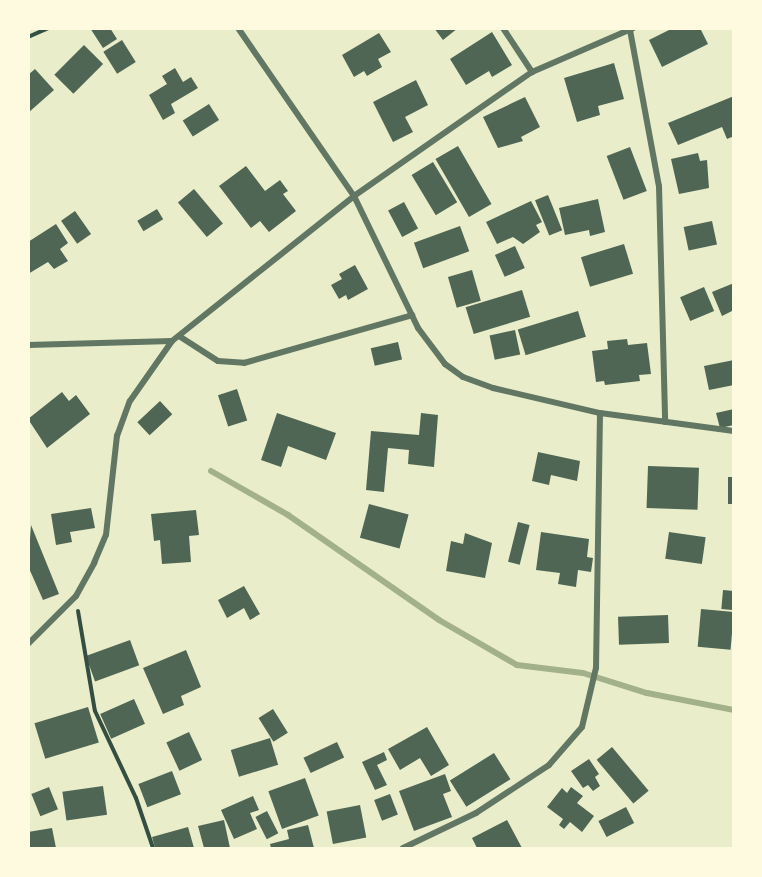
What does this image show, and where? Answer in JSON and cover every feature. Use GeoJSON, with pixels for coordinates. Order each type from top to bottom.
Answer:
{"type":"FeatureCollection","features":[{"type":"Feature","properties":{"kind":"street"},"geometry":{"type":"LineString","coordinates":[[238,28],[354,196],[412,315],[429,345],[445,364],[463,377],[600,413],[734,431]]}},
{"type":"Feature","properties":{"kind":"street"},"geometry":{"type":"LineString","coordinates":[[502,28],[532,72]]}},
{"type":"Feature","properties":{"kind":"street"},"geometry":{"type":"LineString","coordinates":[[28,644],[76,596],[106,535],[117,436],[130,401],[172,341],[354,196],[532,72],[632,29],[659,186],[665,422]]}},
{"type":"Feature","properties":{"kind":"street"},"geometry":{"type":"LineString","coordinates":[[178,336],[218,361],[244,363],[412,315]]}},
{"type":"Feature","properties":{"kind":"street"},"geometry":{"type":"LineString","coordinates":[[28,345],[172,341]]}},
{"type":"Feature","properties":{"kind":"street"},"geometry":{"type":"LineString","coordinates":[[403,849],[476,813],[549,765],[582,727],[596,668],[600,413]]}},
{"type":"Feature","properties":{"kind":"path"},"geometry":{"type":"LineString","coordinates":[[28,37],[48,28]]}},
{"type":"Feature","properties":{"kind":"path"},"geometry":{"type":"LineString","coordinates":[[76,596],[95,711],[136,798],[153,849]]}},
{"type":"Feature","properties":{"kind":"building"},"geometry":{"type":"Polygon","coordinates":[[[90,28],[110,28],[117,39],[103,48],[90,28]]]}},
{"type":"Feature","properties":{"kind":"building"},"geometry":{"type":"Polygon","coordinates":[[[434,28],[458,28],[443,40],[434,28]]]}},
{"type":"Feature","properties":{"kind":"building"},"geometry":{"type":"Polygon","coordinates":[[[673,28],[700,28],[708,44],[662,67],[649,40],[673,28]]]}},
{"type":"Feature","properties":{"kind":"building"},"geometry":{"type":"Polygon","coordinates":[[[492,32],[512,65],[492,77],[489,71],[466,85],[450,59],[492,32]]]}},
{"type":"Feature","properties":{"kind":"building"},"geometry":{"type":"Polygon","coordinates":[[[379,33],[391,52],[378,59],[382,67],[367,76],[364,71],[354,77],[342,55],[379,33]]]}},
{"type":"Feature","properties":{"kind":"building"},"geometry":{"type":"Polygon","coordinates":[[[122,40],[136,62],[117,74],[103,52],[122,40]]]}},
{"type":"Feature","properties":{"kind":"building"},"geometry":{"type":"Polygon","coordinates":[[[84,45],[103,64],[73,94],[54,75],[84,45]]]}},
{"type":"Feature","properties":{"kind":"building"},"geometry":{"type":"Polygon","coordinates":[[[614,63],[624,99],[598,106],[600,115],[577,122],[564,78],[614,63]]]}},
{"type":"Feature","properties":{"kind":"building"},"geometry":{"type":"Polygon","coordinates":[[[175,68],[183,82],[191,77],[198,88],[171,104],[175,113],[163,120],[149,95],[167,84],[162,76],[175,68]]]}},
{"type":"Feature","properties":{"kind":"building"},"geometry":{"type":"Polygon","coordinates":[[[35,69],[54,90],[28,113],[28,75],[35,69]]]}},
{"type":"Feature","properties":{"kind":"building"},"geometry":{"type":"Polygon","coordinates":[[[416,80],[428,105],[405,117],[413,132],[393,142],[373,102],[416,80]]]}},
{"type":"Feature","properties":{"kind":"building"},"geometry":{"type":"Polygon","coordinates":[[[734,96],[734,136],[727,139],[722,127],[678,145],[668,123],[734,96]]]}},
{"type":"Feature","properties":{"kind":"building"},"geometry":{"type":"Polygon","coordinates":[[[525,97],[540,127],[521,137],[523,141],[498,148],[483,117],[525,97]]]}},
{"type":"Feature","properties":{"kind":"building"},"geometry":{"type":"Polygon","coordinates":[[[209,104],[219,120],[193,137],[183,120],[209,104]]]}},
{"type":"Feature","properties":{"kind":"building"},"geometry":{"type":"Polygon","coordinates":[[[458,146],[492,204],[469,217],[435,159],[458,146]]]}},
{"type":"Feature","properties":{"kind":"building"},"geometry":{"type":"Polygon","coordinates":[[[630,147],[647,191],[624,200],[607,156],[630,147]]]}},
{"type":"Feature","properties":{"kind":"building"},"geometry":{"type":"Polygon","coordinates":[[[698,153],[700,161],[707,160],[709,188],[679,194],[671,159],[698,153]]]}},
{"type":"Feature","properties":{"kind":"building"},"geometry":{"type":"Polygon","coordinates":[[[433,162],[457,202],[436,215],[412,175],[433,162]]]}},
{"type":"Feature","properties":{"kind":"building"},"geometry":{"type":"Polygon","coordinates":[[[246,166],[265,191],[280,180],[288,191],[283,194],[296,211],[269,232],[260,221],[251,228],[219,186],[246,166]]]}},
{"type":"Feature","properties":{"kind":"building"},"geometry":{"type":"Polygon","coordinates":[[[194,189],[223,223],[207,237],[178,202],[194,189]]]}},
{"type":"Feature","properties":{"kind":"building"},"geometry":{"type":"Polygon","coordinates":[[[548,195],[562,230],[549,235],[535,200],[548,195]]]}},
{"type":"Feature","properties":{"kind":"building"},"geometry":{"type":"Polygon","coordinates":[[[598,199],[605,232],[590,236],[589,230],[565,235],[559,208],[598,199]]]}},
{"type":"Feature","properties":{"kind":"building"},"geometry":{"type":"Polygon","coordinates":[[[531,201],[542,222],[536,225],[540,232],[523,244],[513,237],[497,244],[486,222],[531,201]]]}},
{"type":"Feature","properties":{"kind":"building"},"geometry":{"type":"Polygon","coordinates":[[[404,202],[418,228],[402,237],[388,210],[404,202]]]}},
{"type":"Feature","properties":{"kind":"building"},"geometry":{"type":"Polygon","coordinates":[[[157,209],[163,219],[143,231],[137,221],[157,209]]]}},
{"type":"Feature","properties":{"kind":"building"},"geometry":{"type":"Polygon","coordinates":[[[75,211],[91,234],[77,244],[61,221],[75,211]]]}},
{"type":"Feature","properties":{"kind":"building"},"geometry":{"type":"Polygon","coordinates":[[[712,221],[717,244],[689,251],[684,227],[712,221]]]}},
{"type":"Feature","properties":{"kind":"building"},"geometry":{"type":"Polygon","coordinates":[[[56,224],[68,243],[60,249],[68,261],[54,269],[48,262],[28,274],[28,242],[56,224]]]}},
{"type":"Feature","properties":{"kind":"building"},"geometry":{"type":"Polygon","coordinates":[[[460,226],[469,251],[423,268],[414,243],[460,226]]]}},
{"type":"Feature","properties":{"kind":"building"},"geometry":{"type":"Polygon","coordinates":[[[624,244],[633,274],[590,287],[581,257],[624,244]]]}},
{"type":"Feature","properties":{"kind":"building"},"geometry":{"type":"Polygon","coordinates":[[[515,246],[525,268],[505,277],[495,255],[515,246]]]}},
{"type":"Feature","properties":{"kind":"building"},"geometry":{"type":"Polygon","coordinates":[[[355,265],[368,289],[348,300],[346,295],[339,299],[331,285],[342,279],[339,274],[355,265]]]}},
{"type":"Feature","properties":{"kind":"building"},"geometry":{"type":"Polygon","coordinates":[[[472,270],[481,301],[457,308],[448,277],[472,270]]]}},
{"type":"Feature","properties":{"kind":"building"},"geometry":{"type":"Polygon","coordinates":[[[734,283],[734,310],[722,316],[712,292],[734,283]]]}},
{"type":"Feature","properties":{"kind":"building"},"geometry":{"type":"Polygon","coordinates":[[[704,287],[714,311],[690,321],[680,297],[704,287]]]}},
{"type":"Feature","properties":{"kind":"building"},"geometry":{"type":"Polygon","coordinates":[[[522,290],[530,317],[474,334],[466,307],[522,290]]]}},
{"type":"Feature","properties":{"kind":"building"},"geometry":{"type":"Polygon","coordinates":[[[578,311],[586,337],[526,355],[518,329],[578,311]]]}},
{"type":"Feature","properties":{"kind":"building"},"geometry":{"type":"Polygon","coordinates":[[[515,330],[520,354],[495,360],[490,335],[515,330]]]}},
{"type":"Feature","properties":{"kind":"building"},"geometry":{"type":"Polygon","coordinates":[[[627,339],[628,345],[647,343],[651,374],[639,375],[640,381],[605,385],[604,381],[596,382],[592,351],[608,349],[607,341],[627,339]]]}},
{"type":"Feature","properties":{"kind":"building"},"geometry":{"type":"Polygon","coordinates":[[[398,342],[402,360],[375,366],[371,348],[398,342]]]}},
{"type":"Feature","properties":{"kind":"building"},"geometry":{"type":"Polygon","coordinates":[[[734,360],[734,385],[709,390],[704,366],[734,360]]]}},
{"type":"Feature","properties":{"kind":"building"},"geometry":{"type":"Polygon","coordinates":[[[237,389],[247,420],[228,427],[218,395],[237,389]]]}},
{"type":"Feature","properties":{"kind":"building"},"geometry":{"type":"Polygon","coordinates":[[[62,392],[69,401],[76,395],[90,414],[47,448],[28,419],[62,392]]]}},
{"type":"Feature","properties":{"kind":"building"},"geometry":{"type":"Polygon","coordinates":[[[160,401],[172,414],[150,435],[137,422],[160,401]]]}},
{"type":"Feature","properties":{"kind":"building"},"geometry":{"type":"Polygon","coordinates":[[[734,409],[734,425],[720,428],[716,413],[734,409]]]}},
{"type":"Feature","properties":{"kind":"building"},"geometry":{"type":"Polygon","coordinates":[[[277,413],[336,433],[326,460],[288,446],[281,467],[261,460],[277,413]]]}},
{"type":"Feature","properties":{"kind":"building"},"geometry":{"type":"Polygon","coordinates":[[[421,413],[438,415],[434,467],[408,464],[409,450],[388,448],[384,492],[366,490],[371,431],[419,435],[421,413]]]}},
{"type":"Feature","properties":{"kind":"building"},"geometry":{"type":"Polygon","coordinates":[[[538,452],[580,461],[577,481],[551,475],[549,485],[532,481],[538,452]]]}},
{"type":"Feature","properties":{"kind":"building"},"geometry":{"type":"Polygon","coordinates":[[[648,466],[699,468],[698,510],[647,508],[648,466]]]}},
{"type":"Feature","properties":{"kind":"building"},"geometry":{"type":"Polygon","coordinates":[[[728,477],[734,477],[734,504],[728,504],[728,477]]]}},
{"type":"Feature","properties":{"kind":"building"},"geometry":{"type":"Polygon","coordinates":[[[369,504],[409,515],[400,548],[360,538],[369,504]]]}},
{"type":"Feature","properties":{"kind":"building"},"geometry":{"type":"Polygon","coordinates":[[[91,508],[95,528],[70,532],[72,542],[56,545],[51,514],[91,508]]]}},
{"type":"Feature","properties":{"kind":"building"},"geometry":{"type":"Polygon","coordinates":[[[196,510],[199,535],[189,536],[191,562],[162,564],[160,540],[154,541],[151,514],[196,510]]]}},
{"type":"Feature","properties":{"kind":"building"},"geometry":{"type":"Polygon","coordinates":[[[518,522],[530,525],[520,565],[508,562],[518,522]]]}},
{"type":"Feature","properties":{"kind":"building"},"geometry":{"type":"Polygon","coordinates":[[[31,525],[59,594],[43,600],[28,566],[31,525]]]}},
{"type":"Feature","properties":{"kind":"building"},"geometry":{"type":"Polygon","coordinates":[[[541,532],[589,539],[587,557],[593,558],[591,572],[578,570],[576,587],[558,584],[560,573],[536,570],[541,532]]]}},
{"type":"Feature","properties":{"kind":"building"},"geometry":{"type":"Polygon","coordinates":[[[669,532],[706,537],[702,564],[665,559],[669,532]]]}},
{"type":"Feature","properties":{"kind":"building"},"geometry":{"type":"Polygon","coordinates":[[[465,533],[492,543],[485,578],[446,571],[451,541],[463,544],[465,533]]]}},
{"type":"Feature","properties":{"kind":"building"},"geometry":{"type":"Polygon","coordinates":[[[244,586],[260,614],[250,620],[244,608],[227,618],[218,600],[244,586]]]}},
{"type":"Feature","properties":{"kind":"building"},"geometry":{"type":"Polygon","coordinates":[[[723,590],[734,591],[732,610],[721,609],[723,590]]]}},
{"type":"Feature","properties":{"kind":"building"},"geometry":{"type":"Polygon","coordinates":[[[701,609],[734,612],[731,650],[698,647],[701,609]]]}},
{"type":"Feature","properties":{"kind":"building"},"geometry":{"type":"Polygon","coordinates":[[[668,615],[669,643],[619,645],[618,617],[668,615]]]}},
{"type":"Feature","properties":{"kind":"building"},"geometry":{"type":"Polygon","coordinates":[[[130,640],[139,665],[95,681],[86,656],[130,640]]]}},
{"type":"Feature","properties":{"kind":"building"},"geometry":{"type":"Polygon","coordinates":[[[186,650],[201,687],[181,696],[184,705],[163,714],[143,668],[186,650]]]}},
{"type":"Feature","properties":{"kind":"building"},"geometry":{"type":"Polygon","coordinates":[[[134,699],[145,724],[111,739],[100,714],[134,699]]]}},
{"type":"Feature","properties":{"kind":"building"},"geometry":{"type":"Polygon","coordinates":[[[88,707],[99,742],[45,759],[34,723],[88,707]]]}},
{"type":"Feature","properties":{"kind":"building"},"geometry":{"type":"Polygon","coordinates":[[[273,709],[288,733],[273,742],[259,718],[273,709]]]}},
{"type":"Feature","properties":{"kind":"building"},"geometry":{"type":"Polygon","coordinates":[[[427,727],[449,765],[431,776],[420,758],[400,770],[388,749],[427,727]]]}},
{"type":"Feature","properties":{"kind":"building"},"geometry":{"type":"Polygon","coordinates":[[[189,732],[202,760],[179,771],[166,743],[189,732]]]}},
{"type":"Feature","properties":{"kind":"building"},"geometry":{"type":"Polygon","coordinates":[[[270,738],[278,765],[239,777],[231,750],[270,738]]]}},
{"type":"Feature","properties":{"kind":"building"},"geometry":{"type":"Polygon","coordinates":[[[337,742],[344,757],[311,773],[303,758],[337,742]]]}},
{"type":"Feature","properties":{"kind":"building"},"geometry":{"type":"Polygon","coordinates":[[[612,747],[649,791],[633,804],[597,760],[612,747]]]}},
{"type":"Feature","properties":{"kind":"building"},"geometry":{"type":"Polygon","coordinates":[[[384,752],[387,760],[377,765],[387,785],[375,790],[362,762],[384,752]]]}},
{"type":"Feature","properties":{"kind":"building"},"geometry":{"type":"Polygon","coordinates":[[[494,753],[510,779],[466,807],[450,781],[494,753]]]}},
{"type":"Feature","properties":{"kind":"building"},"geometry":{"type":"Polygon","coordinates":[[[589,759],[599,774],[595,777],[600,786],[593,791],[588,785],[583,788],[571,771],[589,759]]]}},
{"type":"Feature","properties":{"kind":"building"},"geometry":{"type":"Polygon","coordinates":[[[172,771],[181,794],[147,807],[138,784],[172,771]]]}},
{"type":"Feature","properties":{"kind":"building"},"geometry":{"type":"Polygon","coordinates":[[[445,774],[451,791],[443,794],[452,817],[414,831],[399,791],[445,774]]]}},
{"type":"Feature","properties":{"kind":"building"},"geometry":{"type":"Polygon","coordinates":[[[305,778],[319,816],[282,829],[268,791],[305,778]]]}},
{"type":"Feature","properties":{"kind":"building"},"geometry":{"type":"Polygon","coordinates":[[[103,786],[107,815],[66,820],[62,792],[103,786]]]}},
{"type":"Feature","properties":{"kind":"building"},"geometry":{"type":"Polygon","coordinates":[[[49,787],[58,809],[40,816],[31,794],[49,787]]]}},
{"type":"Feature","properties":{"kind":"building"},"geometry":{"type":"Polygon","coordinates":[[[571,787],[583,796],[577,803],[594,816],[582,832],[570,822],[564,829],[559,825],[563,819],[547,807],[562,788],[567,793],[571,787]]]}},
{"type":"Feature","properties":{"kind":"building"},"geometry":{"type":"Polygon","coordinates":[[[390,794],[398,815],[382,821],[374,800],[390,794]]]}},
{"type":"Feature","properties":{"kind":"building"},"geometry":{"type":"Polygon","coordinates":[[[253,796],[259,810],[250,813],[257,829],[234,839],[221,810],[253,796]]]}},
{"type":"Feature","properties":{"kind":"building"},"geometry":{"type":"Polygon","coordinates":[[[360,805],[366,837],[333,844],[327,811],[360,805]]]}},
{"type":"Feature","properties":{"kind":"building"},"geometry":{"type":"Polygon","coordinates":[[[626,807],[634,823],[607,837],[598,821],[626,807]]]}},
{"type":"Feature","properties":{"kind":"building"},"geometry":{"type":"Polygon","coordinates":[[[267,811],[278,833],[267,839],[255,817],[267,811]]]}},
{"type":"Feature","properties":{"kind":"building"},"geometry":{"type":"Polygon","coordinates":[[[224,820],[230,848],[204,848],[198,826],[224,820]]]}},
{"type":"Feature","properties":{"kind":"building"},"geometry":{"type":"Polygon","coordinates":[[[507,820],[522,848],[477,848],[472,838],[507,820]]]}},
{"type":"Feature","properties":{"kind":"building"},"geometry":{"type":"Polygon","coordinates":[[[308,825],[314,848],[271,848],[270,844],[289,839],[287,830],[308,825]]]}},
{"type":"Feature","properties":{"kind":"building"},"geometry":{"type":"Polygon","coordinates":[[[188,827],[194,848],[155,848],[152,837],[188,827]]]}},
{"type":"Feature","properties":{"kind":"building"},"geometry":{"type":"Polygon","coordinates":[[[52,828],[56,848],[28,848],[28,832],[52,828]]]}},
{"type":"Feature","properties":{"kind":"waterway"},"geometry":{"type":"LineString","coordinates":[[211,471],[288,515],[439,620],[517,665],[583,673],[647,693],[734,710]]}}]}
